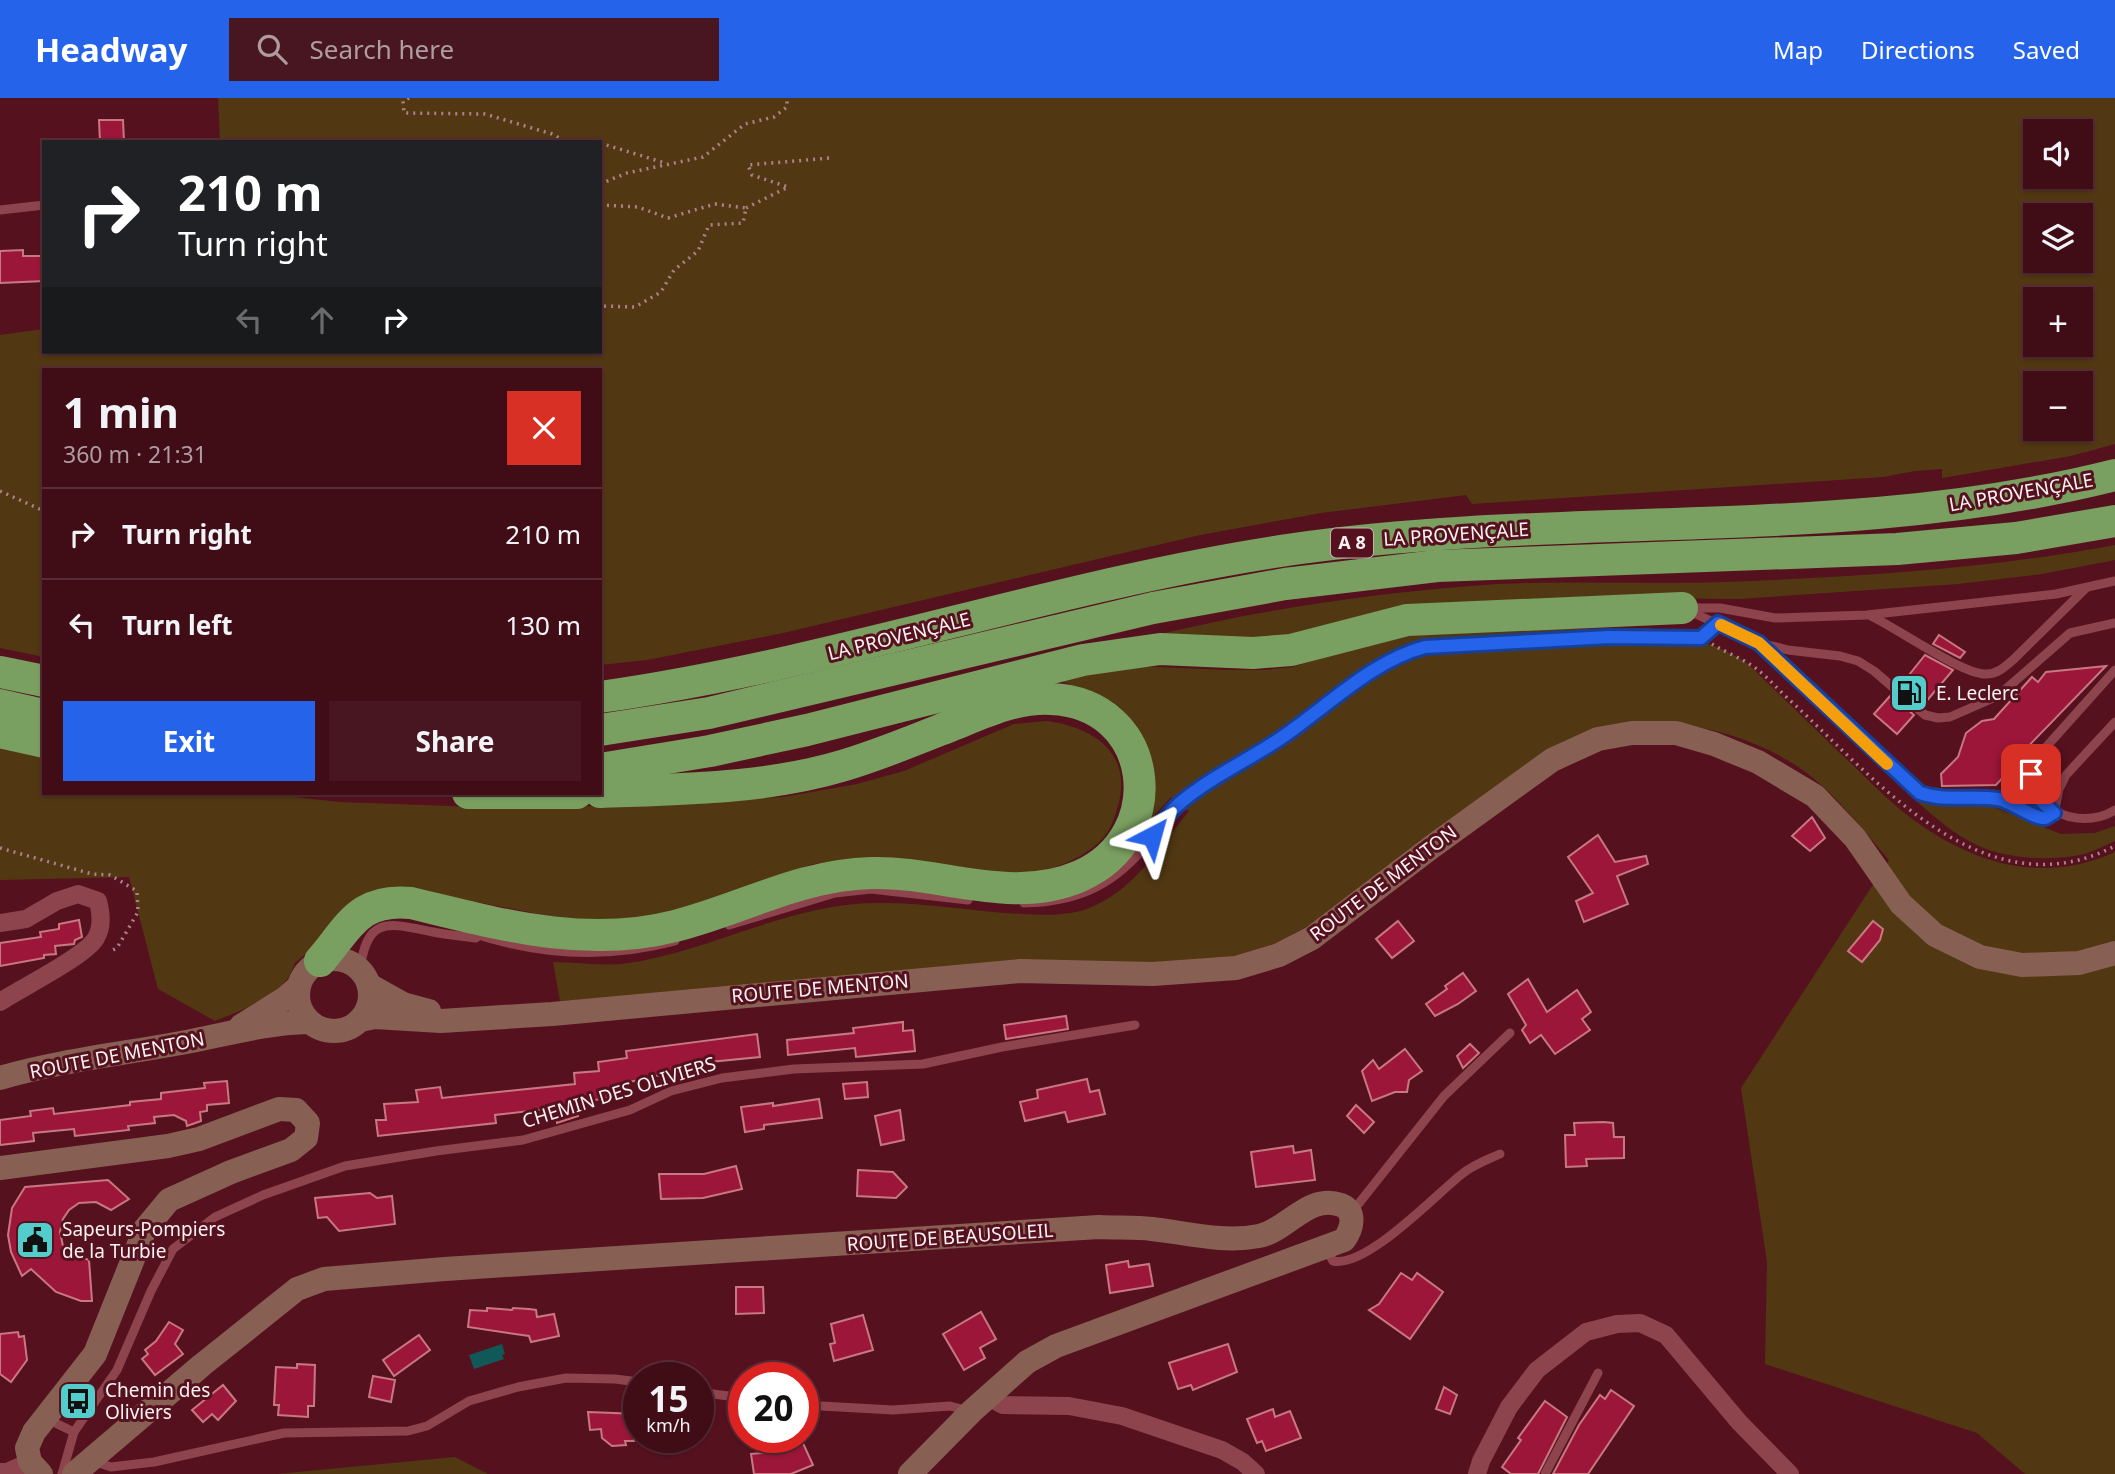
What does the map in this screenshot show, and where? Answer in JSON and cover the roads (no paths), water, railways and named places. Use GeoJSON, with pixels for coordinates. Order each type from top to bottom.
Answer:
{"type":"FeatureCollection","features":[{"type":"Feature","properties":{"kind":"highway","name":"LA PROVENÇALE"},"geometry":{"type":"LineString","coordinates":[[602,697],[767,668],[1106,585],[1295,549],[1490,531],[1861,514],[2009,497],[2115,475]]}},
{"type":"Feature","properties":{"kind":"highway","name":"LA PROVENÇALE"},"geometry":{"type":"LineString","coordinates":[[602,730],[709,713],[1153,608],[1284,584],[1437,566],[1897,549],[2016,538],[2115,521]]}},
{"type":"Feature","properties":{"kind":"highway"},"geometry":{"type":"LineString","coordinates":[[602,769],[709,751],[807,730],[1083,660],[1134,651],[1160,649],[1253,653],[1317,644],[1407,620],[1682,608]]}},
{"type":"Feature","properties":{"kind":"highway"},"geometry":{"type":"LineString","coordinates":[[0,672],[42,681]]}},
{"type":"Feature","properties":{"kind":"highway"},"geometry":{"type":"LineString","coordinates":[[320,961],[355,918],[378,903],[391,901],[411,903],[537,932],[603,937],[639,934],[678,926],[808,881],[839,875],[883,873],[985,887],[1036,887],[1063,883],[1099,866],[1116,850],[1136,816],[1140,797],[1137,760],[1120,731],[1092,709],[1073,702],[1052,699],[1009,703],[890,750],[806,775],[723,786],[602,792]]}},
{"type":"Feature","properties":{"kind":"highway"},"geometry":{"type":"LineString","coordinates":[[0,705],[42,715]]}},
{"type":"Feature","properties":{"kind":"highway"},"geometry":{"type":"LineString","coordinates":[[0,732],[42,742]]}},
{"type":"Feature","properties":{"kind":"street","name":"ROUTE DE MENTON"},"geometry":{"type":"LineString","coordinates":[[360,1020],[375,1017],[442,1021],[552,1014],[1020,971],[1153,974],[1236,968],[1279,955],[1312,938],[1552,760],[1598,739],[1632,733],[1676,733],[1714,744],[1758,762],[1815,796],[1855,838],[1901,904],[1935,935],[1980,957],[2022,965],[2079,963],[2115,953]]}},
{"type":"Feature","properties":{"kind":"street"},"geometry":{"type":"LineString","coordinates":[[0,923],[26,919],[57,901],[78,894],[98,901],[102,917],[96,939],[77,957],[0,1002]]}},
{"type":"Feature","properties":{"kind":"street"},"geometry":{"type":"LineString","coordinates":[[342,959],[365,977],[370,999],[367,1010],[351,1027],[327,1031],[309,1022],[300,1011],[297,999],[302,976],[320,961],[342,959]]}},
{"type":"Feature","properties":{"kind":"street","name":"ROUTE DE MENTON"},"geometry":{"type":"LineString","coordinates":[[365,977],[403,1004],[462,1018]]}},
{"type":"Feature","properties":{"kind":"street","name":"ROUTE DE MENTON"},"geometry":{"type":"LineString","coordinates":[[234,1030],[284,999],[298,987]]}},
{"type":"Feature","properties":{"kind":"street","name":"ROUTE DE MENTON"},"geometry":{"type":"LineString","coordinates":[[0,1079],[99,1056],[208,1038],[234,1030],[309,1022]]}},
{"type":"Feature","properties":{"kind":"street"},"geometry":{"type":"LineString","coordinates":[[0,1168],[168,1146],[199,1139],[279,1109],[296,1110],[308,1123],[306,1138],[291,1150],[169,1199],[145,1229],[95,1354],[34,1432],[27,1448],[35,1468],[0,1472]]}},
{"type":"Feature","properties":{"kind":"street","name":"ROUTE DE BEAUSOLEIL"},"geometry":{"type":"LineString","coordinates":[[83,1467],[297,1289],[324,1279],[1099,1227],[1150,1229],[1227,1240],[1262,1236],[1305,1209],[1326,1202],[1343,1205],[1351,1214]]}},
{"type":"Feature","properties":{"kind":"street"},"geometry":{"type":"LineString","coordinates":[[910,1474],[980,1404],[1027,1362],[1056,1346],[1344,1240],[1352,1229],[1351,1214]]}},
{"type":"Feature","properties":{"kind":"street"},"geometry":{"type":"LineString","coordinates":[[1479,1467],[1509,1407],[1537,1370],[1586,1332],[1617,1324],[1640,1323],[1665,1335],[1739,1422],[1790,1474]]}},
{"type":"Feature","properties":{"kind":"street"},"geometry":{"type":"LineString","coordinates":[[980,1404],[1069,1406],[1122,1416],[1222,1450],[1243,1462],[1256,1474]]}},
{"type":"Feature","properties":{"kind":"lane"},"geometry":{"type":"LineString","coordinates":[[0,210],[42,205]]}},
{"type":"Feature","properties":{"kind":"lane"},"geometry":{"type":"LineString","coordinates":[[1682,608],[1720,608],[1775,618],[1867,615],[2056,594],[2115,581]]}},
{"type":"Feature","properties":{"kind":"lane"},"geometry":{"type":"LineString","coordinates":[[1867,615],[1890,625],[1956,664],[1990,674],[2003,669],[2086,588]]}},
{"type":"Feature","properties":{"kind":"lane"},"geometry":{"type":"LineString","coordinates":[[1682,608],[1759,643],[1858,661],[1874,671],[1925,715],[1938,718],[1950,717],[1998,696],[2070,633],[2115,623]]}},
{"type":"Feature","properties":{"kind":"lane"},"geometry":{"type":"LineString","coordinates":[[1013,903],[1075,898],[1099,886],[1125,868],[1178,805],[1188,797],[1282,737],[1377,669],[1409,651],[1425,647],[1609,637],[1701,638],[1718,623]]}},
{"type":"Feature","properties":{"kind":"lane"},"geometry":{"type":"LineString","coordinates":[[1759,643],[1920,793],[1933,798],[1997,799],[2011,802],[2037,818],[2054,813]]}},
{"type":"Feature","properties":{"kind":"lane"},"geometry":{"type":"LineString","coordinates":[[2115,670],[2039,755],[2033,766],[2030,783],[2033,794],[2054,813],[2066,817],[2098,816],[2115,810]]}},
{"type":"Feature","properties":{"kind":"lane"},"geometry":{"type":"LineString","coordinates":[[2054,813],[2059,789],[2066,775],[2115,722]]}},
{"type":"Feature","properties":{"kind":"lane"},"geometry":{"type":"LineString","coordinates":[[713,930],[802,902],[871,889],[977,901]]}},
{"type":"Feature","properties":{"kind":"lane"},"geometry":{"type":"LineString","coordinates":[[378,903],[435,920]]}},
{"type":"Feature","properties":{"kind":"lane"},"geometry":{"type":"LineString","coordinates":[[365,977],[366,940],[373,931],[384,926],[396,924],[438,933],[492,939]]}},
{"type":"Feature","properties":{"kind":"lane"},"geometry":{"type":"LineString","coordinates":[[446,924],[530,948],[601,953],[642,950],[687,939]]}},
{"type":"Feature","properties":{"kind":"lane","name":"CHEMIN DES OLIVIERS"},"geometry":{"type":"LineString","coordinates":[[62,1474],[74,1432],[117,1370],[151,1291],[173,1250],[215,1217],[263,1195],[345,1166],[523,1140],[630,1110],[671,1091],[722,1078],[794,1069],[923,1065],[1002,1047],[1135,1025]]}},
{"type":"Feature","properties":{"kind":"lane"},"geometry":{"type":"LineString","coordinates":[[1351,1214],[1444,1096],[1510,1033]]}},
{"type":"Feature","properties":{"kind":"lane"},"geometry":{"type":"LineString","coordinates":[[1326,1248],[1333,1261],[1342,1263],[1363,1254],[1423,1211],[1461,1174],[1500,1154]]}},
{"type":"Feature","properties":{"kind":"lane"},"geometry":{"type":"LineString","coordinates":[[1545,1474],[1598,1373]]}},
{"type":"Feature","properties":{"kind":"lane"},"geometry":{"type":"LineString","coordinates":[[83,1467],[154,1462],[285,1433],[408,1431],[427,1426],[469,1401],[518,1387],[566,1378],[623,1379]]}},
{"type":"Feature","properties":{"kind":"lane"},"geometry":{"type":"LineString","coordinates":[[819,1406],[893,1410],[980,1404]]}},
{"type":"Feature","properties":{"kind":"lane"},"geometry":{"type":"LineString","coordinates":[[45,1418],[74,1432]]}},
{"type":"Feature","properties":{"kind":"water"},"geometry":{"type":"Polygon","coordinates":[[[502,1344],[504,1359],[474,1369],[469,1355],[502,1344]]]}},
{"type":"Feature","properties":{"kind":"place","name":"E. Leclerc"},"geometry":{"type":"Point","coordinates":[1909,693]}},
{"type":"Feature","properties":{"kind":"place","name":"Sapeurs-Pompiers de la Turbie"},"geometry":{"type":"Point","coordinates":[35,1240]}},
{"type":"Feature","properties":{"kind":"place","name":"Chemin des Oliviers"},"geometry":{"type":"Point","coordinates":[78,1401]}}]}
